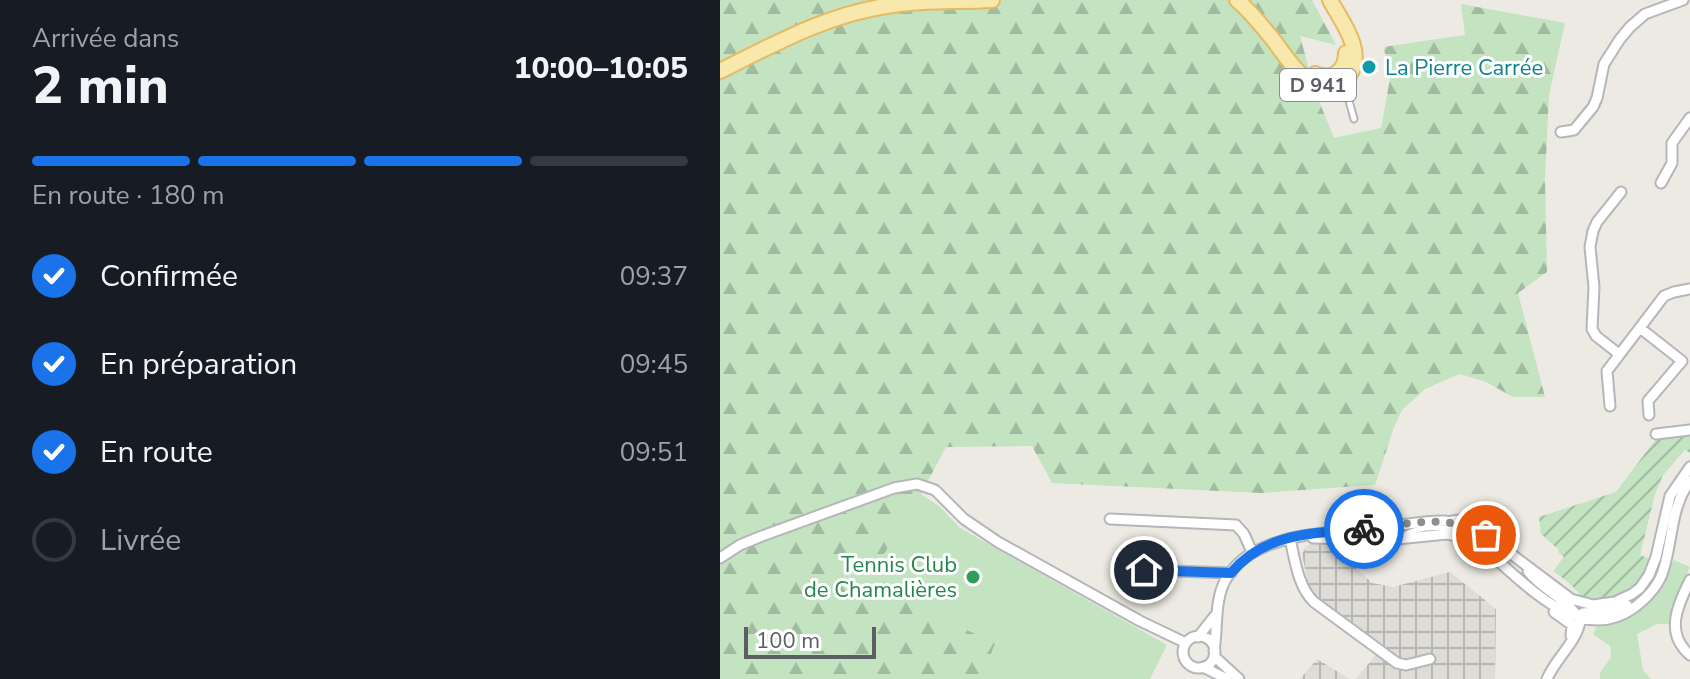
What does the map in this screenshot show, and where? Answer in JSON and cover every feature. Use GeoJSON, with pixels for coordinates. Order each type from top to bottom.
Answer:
{"type":"FeatureCollection","features":[{"type":"Feature","properties":{"kind":"main road"},"geometry":{"type":"LineString","coordinates":[[720,63],[803,21],[876,0]]}},
{"type":"Feature","properties":{"kind":"main road"},"geometry":{"type":"LineString","coordinates":[[720,71],[796,33],[844,14],[896,4],[992,0]]}},
{"type":"Feature","properties":{"kind":"main road","name":"D 941"},"geometry":{"type":"LineString","coordinates":[[1237,0],[1307,79],[1317,85],[1336,85],[1341,77],[1346,51],[1320,0]]}},
{"type":"Feature","properties":{"kind":"main road","name":"D 941"},"geometry":{"type":"LineString","coordinates":[[1248,0],[1312,73],[1325,77],[1349,76],[1355,52],[1330,0]]}},
{"type":"Feature","properties":{"kind":"street"},"geometry":{"type":"LineString","coordinates":[[1561,132],[1574,130],[1593,107],[1604,64],[1630,27],[1645,14],[1683,0]]}},
{"type":"Feature","properties":{"kind":"street"},"geometry":{"type":"LineString","coordinates":[[1661,183],[1672,163],[1672,143],[1690,118]]}},
{"type":"Feature","properties":{"kind":"street"},"geometry":{"type":"LineString","coordinates":[[1619,354],[1596,336],[1592,329],[1594,287],[1590,247],[1597,222],[1621,192]]}},
{"type":"Feature","properties":{"kind":"street"},"geometry":{"type":"LineString","coordinates":[[1610,406],[1607,372],[1619,354],[1664,296],[1690,289]]}},
{"type":"Feature","properties":{"kind":"street"},"geometry":{"type":"LineString","coordinates":[[1640,328],[1682,361],[1648,401],[1649,415]]}},
{"type":"Feature","properties":{"kind":"street"},"geometry":{"type":"LineString","coordinates":[[1656,434],[1690,430]]}},
{"type":"Feature","properties":{"kind":"street"},"geometry":{"type":"LineString","coordinates":[[1547,679],[1583,613],[1616,610],[1639,597],[1653,579],[1670,496],[1690,467]]}},
{"type":"Feature","properties":{"kind":"street"},"geometry":{"type":"LineString","coordinates":[[1576,627],[1619,616],[1639,604],[1660,579],[1677,504],[1690,481]]}},
{"type":"Feature","properties":{"kind":"street"},"geometry":{"type":"LineString","coordinates":[[720,558],[762,536],[894,488],[917,484],[935,490],[964,519],[998,542],[1185,647]]}},
{"type":"Feature","properties":{"kind":"street"},"geometry":{"type":"LineString","coordinates":[[1110,519],[1236,525],[1252,552]]}},
{"type":"Feature","properties":{"kind":"street"},"geometry":{"type":"LineString","coordinates":[[1203,667],[1209,665],[1214,653],[1220,595],[1231,573],[1252,552],[1306,533],[1436,521],[1456,522],[1474,528],[1571,599],[1585,604],[1604,605],[1640,588],[1656,557]]}},
{"type":"Feature","properties":{"kind":"street"},"geometry":{"type":"LineString","coordinates":[[1290,539],[1399,539],[1447,534],[1465,538],[1484,549],[1562,611],[1576,627]]}},
{"type":"Feature","properties":{"kind":"street"},"geometry":{"type":"LineString","coordinates":[[1290,539],[1301,583],[1314,602],[1397,663],[1406,665],[1430,659]]}},
{"type":"Feature","properties":{"kind":"street"},"geometry":{"type":"LineString","coordinates":[[1521,562],[1535,581],[1570,608],[1576,627]]}},
{"type":"Feature","properties":{"kind":"street"},"geometry":{"type":"LineString","coordinates":[[1144,570],[1231,573]]}},
{"type":"Feature","properties":{"kind":"street"},"geometry":{"type":"LineString","coordinates":[[1690,580],[1674,623],[1679,643],[1690,655]]}},
{"type":"Feature","properties":{"kind":"street"},"geometry":{"type":"LineString","coordinates":[[1185,647],[1198,637],[1217,613]]}},
{"type":"Feature","properties":{"kind":"street"},"geometry":{"type":"LineString","coordinates":[[1576,627],[1619,616]]}},
{"type":"Feature","properties":{"kind":"street"},"geometry":{"type":"LineString","coordinates":[[1198,637],[1209,641],[1214,653],[1239,679]]}},
{"type":"Feature","properties":{"kind":"street"},"geometry":{"type":"LineString","coordinates":[[1185,647],[1186,662],[1191,666],[1203,667],[1227,679]]}},
{"type":"Feature","properties":{"kind":"lane"},"geometry":{"type":"LineString","coordinates":[[1341,77],[1354,119]]}},
{"type":"Feature","properties":{"kind":"lane"},"geometry":{"type":"LineString","coordinates":[[1399,539],[1413,532],[1447,528],[1490,544],[1497,543],[1499,538],[1494,514],[1436,521]]}},
{"type":"Feature","properties":{"kind":"shaded area"},"geometry":{"type":"Polygon","coordinates":[[[1312,543],[1327,543],[1372,583],[1393,587],[1450,572],[1496,609],[1495,679],[1356,679],[1384,645],[1325,604],[1309,588],[1302,554],[1312,543]]]}},
{"type":"Feature","properties":{"kind":"shaded area"},"geometry":{"type":"Polygon","coordinates":[[[1317,659],[1350,679],[1300,679],[1317,659]]]}},
{"type":"Feature","properties":{"kind":"green space"},"geometry":{"type":"Polygon","coordinates":[[[720,0],[1312,0],[1336,45],[1300,36],[1315,91],[1334,138],[1381,128],[1391,73],[1383,47],[1465,35],[1461,4],[1565,23],[1549,95],[1545,178],[1547,272],[1518,293],[1545,397],[1513,397],[1486,382],[1459,374],[1425,389],[1402,410],[1375,485],[1261,493],[1052,483],[1032,446],[946,447],[880,561],[952,623],[996,643],[985,670],[1000,679],[720,679],[720,0]]]}},
{"type":"Feature","properties":{"kind":"green space"},"geometry":{"type":"Polygon","coordinates":[[[1690,433],[1690,453],[1685,450],[1663,475],[1655,494],[1640,555],[1650,559],[1642,576],[1633,585],[1612,596],[1597,599],[1581,595],[1553,571],[1564,557],[1541,534],[1539,517],[1616,492],[1656,439],[1690,433]]]}},
{"type":"Feature","properties":{"kind":"green space","name":"Tennis Club de Chamalières"},"geometry":{"type":"Polygon","coordinates":[[[921,494],[940,507],[960,528],[1167,645],[1150,679],[1000,679],[985,670],[995,643],[952,623],[880,561],[921,494]]]}},
{"type":"Feature","properties":{"kind":"green space"},"geometry":{"type":"Polygon","coordinates":[[[1674,560],[1690,567],[1673,603],[1669,624],[1657,624],[1637,634],[1643,670],[1651,679],[1600,679],[1600,673],[1611,657],[1610,646],[1593,634],[1597,627],[1611,625],[1634,614],[1653,595],[1674,560]]]}},
{"type":"Feature","properties":{"kind":"way so far"},"geometry":{"type":"LineString","coordinates":[[1364,529],[1443,521],[1456,522],[1486,535]]}},
{"type":"Feature","properties":{"kind":"place","name":"La Pierre Carrée"},"geometry":{"type":"Point","coordinates":[1369,67]}},
{"type":"Feature","properties":{"kind":"place","name":"Tennis Club de Chamalières"},"geometry":{"type":"Point","coordinates":[973,577]}},
{"type":"Feature","properties":{"kind":"route"},"geometry":{"type":"LineString","coordinates":[[1144,570],[1231,573],[1252,552],[1264,546],[1306,533],[1364,529]]}}]}
